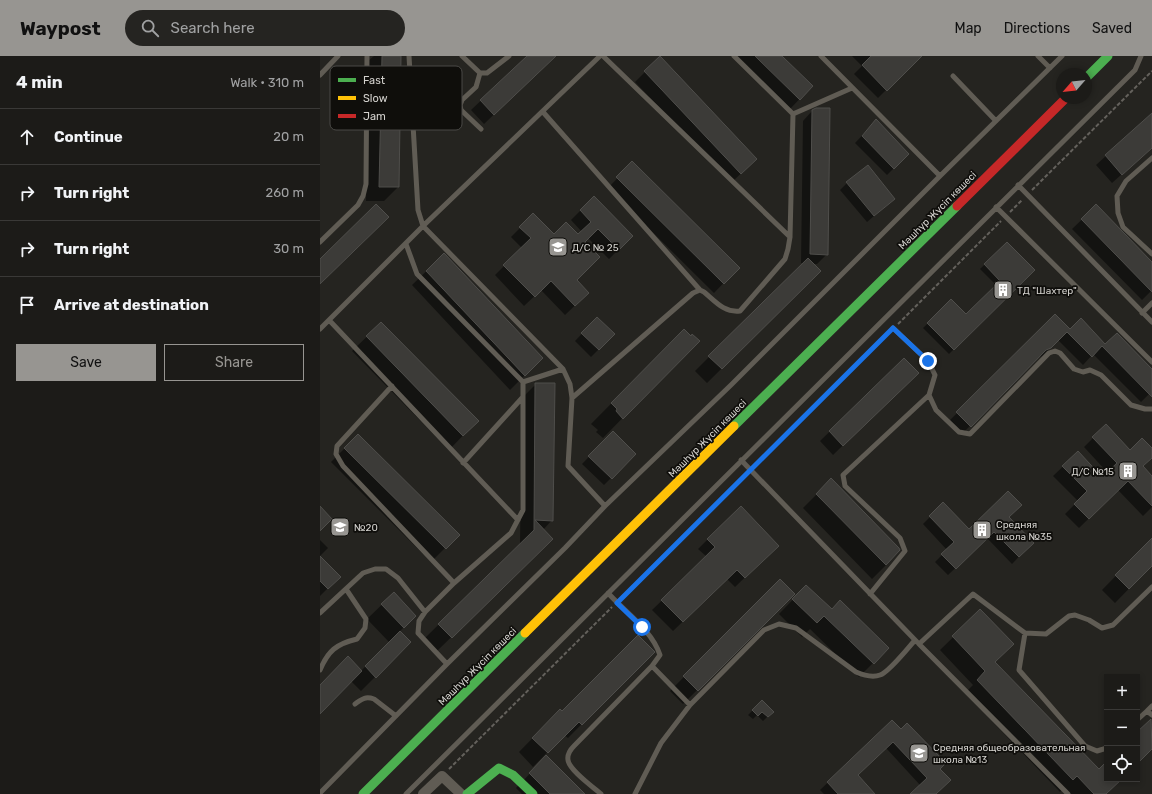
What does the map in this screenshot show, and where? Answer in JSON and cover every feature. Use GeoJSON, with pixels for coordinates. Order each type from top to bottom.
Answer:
{"type":"FeatureCollection","features":[{"type":"Feature","properties":{"kind":"main road"},"geometry":{"type":"LineString","coordinates":[[1092,72],[1108,56]]}},
{"type":"Feature","properties":{"kind":"main road","name":"Мәшһүр Жүсіп көшесі"},"geometry":{"type":"LineString","coordinates":[[364,794],[1060,104]]}},
{"type":"Feature","properties":{"kind":"main road"},"geometry":{"type":"LineString","coordinates":[[467,794],[499,768],[513,775],[533,794]]}},
{"type":"Feature","properties":{"kind":"street"},"geometry":{"type":"LineString","coordinates":[[423,794],[442,776],[460,794]]}},
{"type":"Feature","properties":{"kind":"lane"},"geometry":{"type":"LineString","coordinates":[[320,75],[338,56]]}},
{"type":"Feature","properties":{"kind":"lane"},"geometry":{"type":"LineString","coordinates":[[367,56],[367,66]]}},
{"type":"Feature","properties":{"kind":"lane"},"geometry":{"type":"LineString","coordinates":[[409,56],[410,66]]}},
{"type":"Feature","properties":{"kind":"lane"},"geometry":{"type":"LineString","coordinates":[[462,56],[480,73],[487,73],[509,56]]}},
{"type":"Feature","properties":{"kind":"lane"},"geometry":{"type":"LineString","coordinates":[[320,329],[423,226],[600,56]]}},
{"type":"Feature","properties":{"kind":"lane"},"geometry":{"type":"LineString","coordinates":[[603,56],[790,237]]}},
{"type":"Feature","properties":{"kind":"lane"},"geometry":{"type":"LineString","coordinates":[[543,112],[700,290],[725,309],[733,312],[740,311],[785,259],[788,249],[790,237],[792,114],[734,56]]}},
{"type":"Feature","properties":{"kind":"lane"},"geometry":{"type":"LineString","coordinates":[[821,56],[940,176]]}},
{"type":"Feature","properties":{"kind":"lane"},"geometry":{"type":"LineString","coordinates":[[1038,56],[1050,68]]}},
{"type":"Feature","properties":{"kind":"lane"},"geometry":{"type":"LineString","coordinates":[[320,793],[447,664],[565,548],[605,506],[731,385],[1062,56]]}},
{"type":"Feature","properties":{"kind":"lane"},"geometry":{"type":"LineString","coordinates":[[406,794],[1135,70],[1141,56]]}},
{"type":"Feature","properties":{"kind":"lane"},"geometry":{"type":"LineString","coordinates":[[462,100],[476,88],[480,73]]}},
{"type":"Feature","properties":{"kind":"lane"},"geometry":{"type":"LineString","coordinates":[[952,76],[996,121]]}},
{"type":"Feature","properties":{"kind":"lane"},"geometry":{"type":"LineString","coordinates":[[792,114],[852,88]]}},
{"type":"Feature","properties":{"kind":"lane"},"geometry":{"type":"LineString","coordinates":[[462,111],[481,129]]}},
{"type":"Feature","properties":{"kind":"lane"},"geometry":{"type":"LineString","coordinates":[[320,242],[358,205],[363,196],[366,184],[366,130]]}},
{"type":"Feature","properties":{"kind":"lane"},"geometry":{"type":"LineString","coordinates":[[413,130],[418,210],[423,226],[563,369],[570,384],[572,398],[568,466],[605,506]]}},
{"type":"Feature","properties":{"kind":"lane"},"geometry":{"type":"LineString","coordinates":[[1152,158],[1126,181],[1117,196],[1118,213],[1123,227],[1152,254]]}},
{"type":"Feature","properties":{"kind":"lane"},"geometry":{"type":"LineString","coordinates":[[1018,185],[1152,322]]}},
{"type":"Feature","properties":{"kind":"lane"},"geometry":{"type":"LineString","coordinates":[[996,207],[1152,362]]}},
{"type":"Feature","properties":{"kind":"lane"},"geometry":{"type":"LineString","coordinates":[[406,244],[417,274],[523,382],[523,510],[511,533],[454,583],[425,612],[419,621],[418,633],[447,664]]}},
{"type":"Feature","properties":{"kind":"lane"},"geometry":{"type":"LineString","coordinates":[[572,398],[693,293],[700,290]]}},
{"type":"Feature","properties":{"kind":"lane"},"geometry":{"type":"LineString","coordinates":[[1142,313],[1152,303]]}},
{"type":"Feature","properties":{"kind":"lane"},"geometry":{"type":"LineString","coordinates":[[329,320],[518,520]]}},
{"type":"Feature","properties":{"kind":"lane"},"geometry":{"type":"LineString","coordinates":[[870,594],[905,550],[900,538],[845,486],[843,475],[929,395],[935,375],[928,361],[893,328]]}},
{"type":"Feature","properties":{"kind":"lane"},"geometry":{"type":"LineString","coordinates":[[929,395],[936,410],[959,432],[970,434],[1049,353],[1055,351],[1060,353],[1074,369],[1083,372],[1090,370],[1101,375],[1130,405],[1145,409],[1152,409]]}},
{"type":"Feature","properties":{"kind":"lane"},"geometry":{"type":"LineString","coordinates":[[523,382],[563,369]]}},
{"type":"Feature","properties":{"kind":"lane"},"geometry":{"type":"LineString","coordinates":[[392,386],[337,446],[336,454],[343,466],[454,583]]}},
{"type":"Feature","properties":{"kind":"lane"},"geometry":{"type":"LineString","coordinates":[[463,462],[522,398]]}},
{"type":"Feature","properties":{"kind":"lane"},"geometry":{"type":"LineString","coordinates":[[742,460],[870,594],[1068,794]]}},
{"type":"Feature","properties":{"kind":"lane"},"geometry":{"type":"LineString","coordinates":[[320,613],[363,574],[375,569],[386,569],[398,578],[425,612]]}},
{"type":"Feature","properties":{"kind":"lane"},"geometry":{"type":"LineString","coordinates":[[635,794],[661,743],[690,705],[764,630],[779,624],[796,628],[856,672],[866,676],[880,676],[973,594],[1025,633],[1046,634],[1069,616],[1075,615],[1089,620],[1102,628],[1113,625],[1152,587]]}},
{"type":"Feature","properties":{"kind":"lane"},"geometry":{"type":"LineString","coordinates":[[320,670],[327,655],[333,649],[348,641],[357,639],[365,628],[366,619],[346,589]]}},
{"type":"Feature","properties":{"kind":"lane"},"geometry":{"type":"LineString","coordinates":[[601,794],[570,767],[568,753],[652,666],[660,655],[657,645],[642,627],[608,593]]}},
{"type":"Feature","properties":{"kind":"lane"},"geometry":{"type":"LineString","coordinates":[[1025,633],[1019,670],[1086,746],[1097,751],[1104,749]]}},
{"type":"Feature","properties":{"kind":"lane"},"geometry":{"type":"LineString","coordinates":[[652,666],[690,705]]}},
{"type":"Feature","properties":{"kind":"lane"},"geometry":{"type":"LineString","coordinates":[[355,704],[365,697],[369,697],[374,699],[396,716]]}},
{"type":"Feature","properties":{"kind":"lane"},"geometry":{"type":"LineString","coordinates":[[1140,717],[1152,706]]}},
{"type":"Feature","properties":{"kind":"lane"},"geometry":{"type":"LineString","coordinates":[[1147,711],[1152,715]]}},
{"type":"Feature","properties":{"kind":"path"},"geometry":{"type":"LineString","coordinates":[[442,776],[1152,71]]}},
{"type":"Feature","properties":{"kind":"building"},"geometry":{"type":"Polygon","coordinates":[[[382,56],[401,56],[401,66],[382,66],[382,56]]]}},
{"type":"Feature","properties":{"kind":"building"},"geometry":{"type":"Polygon","coordinates":[[[527,56],[556,56],[494,115],[480,100],[527,56]]]}},
{"type":"Feature","properties":{"kind":"building"},"geometry":{"type":"Polygon","coordinates":[[[660,56],[757,159],[741,174],[644,71],[660,56]]]}},
{"type":"Feature","properties":{"kind":"building"},"geometry":{"type":"Polygon","coordinates":[[[755,56],[782,56],[813,86],[800,100],[755,56]]]}},
{"type":"Feature","properties":{"kind":"building"},"geometry":{"type":"Polygon","coordinates":[[[871,56],[922,56],[887,91],[862,65],[871,56]]]}},
{"type":"Feature","properties":{"kind":"building"},"geometry":{"type":"Polygon","coordinates":[[[816,108],[830,108],[828,255],[810,254],[812,110],[816,108]]]}},
{"type":"Feature","properties":{"kind":"building"},"geometry":{"type":"Polygon","coordinates":[[[1152,113],[1152,148],[1122,175],[1105,155],[1152,113]]]}},
{"type":"Feature","properties":{"kind":"building"},"geometry":{"type":"Polygon","coordinates":[[[876,119],[909,154],[894,169],[862,136],[876,119]]]}},
{"type":"Feature","properties":{"kind":"building"},"geometry":{"type":"Polygon","coordinates":[[[380,130],[400,130],[399,187],[379,187],[380,130]]]}},
{"type":"Feature","properties":{"kind":"building"},"geometry":{"type":"Polygon","coordinates":[[[632,161],[740,268],[724,284],[616,177],[632,161]]]}},
{"type":"Feature","properties":{"kind":"building"},"geometry":{"type":"Polygon","coordinates":[[[868,165],[895,199],[874,216],[846,182],[868,165]]]}},
{"type":"Feature","properties":{"kind":"building"},"geometry":{"type":"Polygon","coordinates":[[[594,196],[633,236],[619,250],[598,229],[585,242],[600,257],[577,280],[589,293],[575,306],[551,281],[535,297],[503,265],[531,238],[519,227],[533,213],[554,234],[566,222],[578,234],[591,222],[580,210],[594,196]]]}},
{"type":"Feature","properties":{"kind":"building"},"geometry":{"type":"Polygon","coordinates":[[[376,204],[389,217],[320,284],[320,259],[376,204]]]}},
{"type":"Feature","properties":{"kind":"building"},"geometry":{"type":"Polygon","coordinates":[[[1096,204],[1152,262],[1152,292],[1081,219],[1096,204]]]}},
{"type":"Feature","properties":{"kind":"building","name":"ТД \"Шахтер\""},"geometry":{"type":"Polygon","coordinates":[[[1007,242],[1035,270],[954,350],[927,323],[951,299],[966,314],[1000,281],[984,264],[1007,242]]]}},
{"type":"Feature","properties":{"kind":"building"},"geometry":{"type":"Polygon","coordinates":[[[444,253],[543,358],[525,376],[426,271],[444,253]]]}},
{"type":"Feature","properties":{"kind":"building"},"geometry":{"type":"Polygon","coordinates":[[[808,258],[821,271],[722,369],[708,356],[808,258]]]}},
{"type":"Feature","properties":{"kind":"building"},"geometry":{"type":"Polygon","coordinates":[[[1055,314],[1070,329],[1081,318],[1105,344],[1117,333],[1152,369],[1152,397],[1102,346],[1092,357],[1067,332],[1051,348],[1046,350],[971,427],[956,412],[1055,314]]]}},
{"type":"Feature","properties":{"kind":"building"},"geometry":{"type":"Polygon","coordinates":[[[597,317],[615,334],[599,350],[581,333],[597,317]]]}},
{"type":"Feature","properties":{"kind":"building"},"geometry":{"type":"Polygon","coordinates":[[[381,322],[479,421],[463,436],[366,336],[381,322]]]}},
{"type":"Feature","properties":{"kind":"building"},"geometry":{"type":"Polygon","coordinates":[[[684,329],[691,336],[692,334],[700,341],[623,419],[611,403],[684,329]]]}},
{"type":"Feature","properties":{"kind":"building"},"geometry":{"type":"Polygon","coordinates":[[[904,358],[919,373],[843,446],[829,431],[904,358]]]}},
{"type":"Feature","properties":{"kind":"building"},"geometry":{"type":"Polygon","coordinates":[[[535,383],[555,383],[553,521],[535,520],[553,539],[452,638],[438,624],[534,530],[535,383]]]}},
{"type":"Feature","properties":{"kind":"building","name":"Д/С №15"},"geometry":{"type":"Polygon","coordinates":[[[1106,424],[1130,450],[1142,438],[1152,448],[1152,458],[1143,466],[1152,476],[1152,506],[1128,481],[1089,519],[1074,504],[1087,491],[1062,466],[1078,451],[1102,477],[1117,463],[1092,437],[1106,424]]]}},
{"type":"Feature","properties":{"kind":"building"},"geometry":{"type":"Polygon","coordinates":[[[613,431],[636,454],[612,479],[588,456],[613,431]]]}},
{"type":"Feature","properties":{"kind":"building"},"geometry":{"type":"Polygon","coordinates":[[[358,434],[460,535],[446,549],[344,448],[358,434]]]}},
{"type":"Feature","properties":{"kind":"building"},"geometry":{"type":"Polygon","coordinates":[[[831,478],[899,548],[900,550],[886,565],[816,494],[831,478]]]}},
{"type":"Feature","properties":{"kind":"building","name":"Средняя школа №35"},"geometry":{"type":"Polygon","coordinates":[[[1008,491],[1022,505],[1009,517],[1034,543],[1019,557],[994,532],[956,569],[941,554],[954,542],[929,516],[943,502],[969,529],[1008,491]]]}},
{"type":"Feature","properties":{"kind":"building"},"geometry":{"type":"Polygon","coordinates":[[[320,506],[332,519],[320,531],[320,506]]]}},
{"type":"Feature","properties":{"kind":"building"},"geometry":{"type":"Polygon","coordinates":[[[741,506],[779,546],[745,578],[737,570],[683,622],[661,600],[715,547],[707,539],[741,506]]]}},
{"type":"Feature","properties":{"kind":"building"},"geometry":{"type":"Polygon","coordinates":[[[1152,538],[1152,566],[1129,589],[1115,575],[1152,538]]]}},
{"type":"Feature","properties":{"kind":"building"},"geometry":{"type":"Polygon","coordinates":[[[320,556],[341,577],[328,589],[320,581],[320,556]]]}},
{"type":"Feature","properties":{"kind":"building"},"geometry":{"type":"Polygon","coordinates":[[[780,579],[795,594],[698,691],[683,676],[780,579]]]}},
{"type":"Feature","properties":{"kind":"building"},"geometry":{"type":"Polygon","coordinates":[[[806,585],[832,609],[840,600],[889,648],[874,664],[824,616],[817,623],[792,599],[806,585]]]}},
{"type":"Feature","properties":{"kind":"building"},"geometry":{"type":"Polygon","coordinates":[[[394,592],[416,616],[404,628],[381,604],[394,592]]]}},
{"type":"Feature","properties":{"kind":"building"},"geometry":{"type":"Polygon","coordinates":[[[980,609],[1014,644],[995,662],[1099,769],[1104,764],[1104,782],[1119,782],[1106,794],[1094,794],[1077,776],[1073,780],[977,680],[985,671],[952,636],[980,609]]]}},
{"type":"Feature","properties":{"kind":"building"},"geometry":{"type":"Polygon","coordinates":[[[400,631],[411,642],[376,678],[365,666],[400,631]]]}},
{"type":"Feature","properties":{"kind":"building"},"geometry":{"type":"Polygon","coordinates":[[[638,635],[655,652],[582,725],[579,722],[548,753],[532,738],[560,709],[562,711],[638,635]]]}},
{"type":"Feature","properties":{"kind":"building"},"geometry":{"type":"Polygon","coordinates":[[[348,656],[362,671],[320,714],[320,685],[348,656]]]}},
{"type":"Feature","properties":{"kind":"building"},"geometry":{"type":"Polygon","coordinates":[[[762,700],[774,712],[768,717],[762,712],[758,716],[752,710],[762,700]]]}},
{"type":"Feature","properties":{"kind":"building"},"geometry":{"type":"Polygon","coordinates":[[[1151,719],[1152,749],[1140,761],[1140,746],[1140,729],[1151,719]]]}},
{"type":"Feature","properties":{"kind":"building","name":"Средняя общеобразовательная школа №13"},"geometry":{"type":"Polygon","coordinates":[[[892,720],[901,729],[907,723],[946,763],[940,769],[951,780],[936,794],[910,794],[927,778],[893,742],[858,775],[875,794],[838,794],[827,782],[892,720]]]}},
{"type":"Feature","properties":{"kind":"building"},"geometry":{"type":"Polygon","coordinates":[[[546,755],[585,794],[550,794],[529,773],[546,755]]]}},
{"type":"Feature","properties":{"kind":"traffic: fast"},"geometry":{"type":"LineString","coordinates":[[1092,72],[1108,56]]}},
{"type":"Feature","properties":{"kind":"traffic: fast"},"geometry":{"type":"LineString","coordinates":[[734,426],[957,206]]}},
{"type":"Feature","properties":{"kind":"traffic: fast"},"geometry":{"type":"LineString","coordinates":[[363,794],[525,633]]}},
{"type":"Feature","properties":{"kind":"traffic: fast"},"geometry":{"type":"LineString","coordinates":[[467,794],[499,768],[513,775],[533,794]]}},
{"type":"Feature","properties":{"kind":"traffic: slow"},"geometry":{"type":"LineString","coordinates":[[525,633],[734,426]]}},
{"type":"Feature","properties":{"kind":"traffic: jam"},"geometry":{"type":"LineString","coordinates":[[957,206],[1060,104]]}},
{"type":"Feature","properties":{"kind":"place","name":"Д/С № 25"},"geometry":{"type":"Point","coordinates":[558,247]}},
{"type":"Feature","properties":{"kind":"place","name":"ТД \"Шахтер\""},"geometry":{"type":"Point","coordinates":[1003,290]}},
{"type":"Feature","properties":{"kind":"place","name":"Д/С №15"},"geometry":{"type":"Point","coordinates":[1128,471]}},
{"type":"Feature","properties":{"kind":"place","name":"№20"},"geometry":{"type":"Point","coordinates":[340,527]}},
{"type":"Feature","properties":{"kind":"place","name":"Средняя школа №35"},"geometry":{"type":"Point","coordinates":[982,530]}},
{"type":"Feature","properties":{"kind":"place","name":"Средняя общеобразовательная школа №13"},"geometry":{"type":"Point","coordinates":[919,753]}},
{"type":"Feature","properties":{"kind":"route"},"geometry":{"type":"LineString","coordinates":[[642,627],[617,603],[893,328],[928,361]]}}]}
